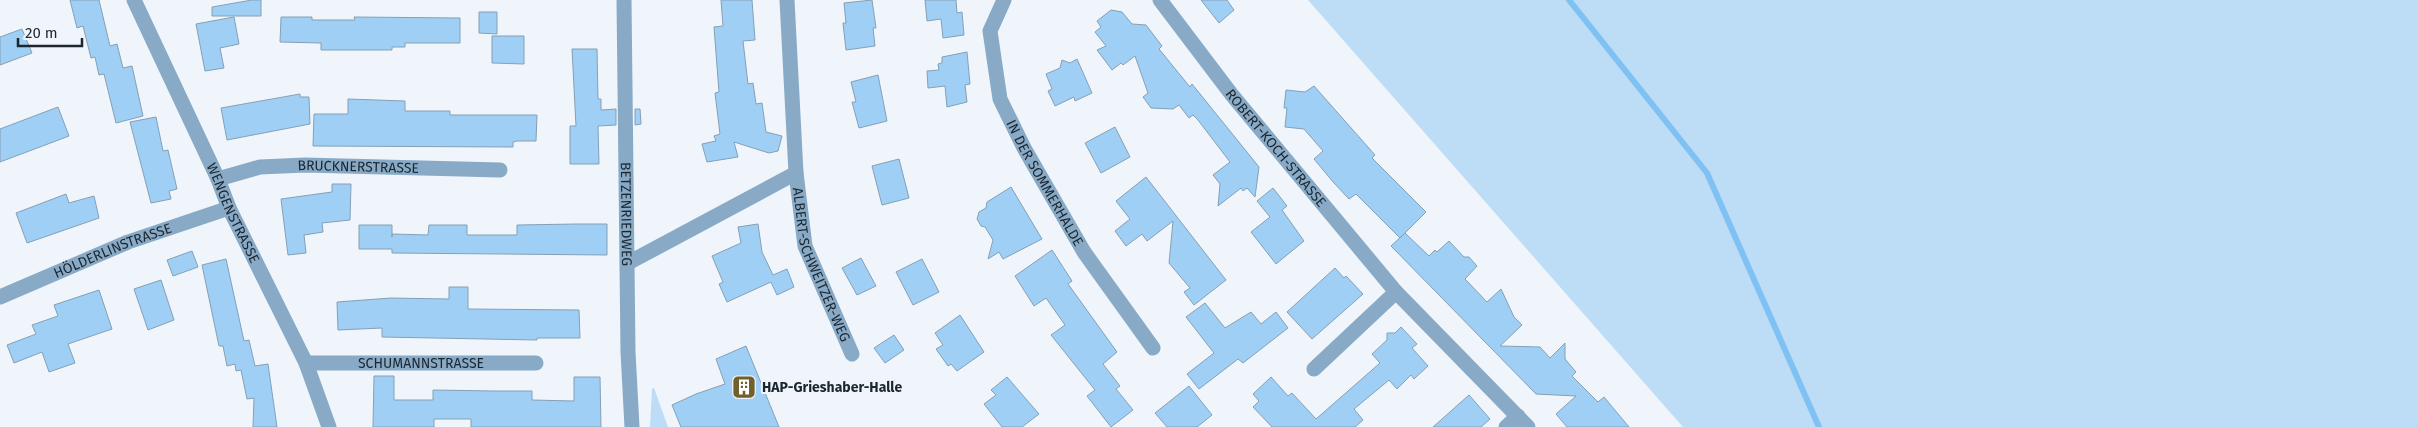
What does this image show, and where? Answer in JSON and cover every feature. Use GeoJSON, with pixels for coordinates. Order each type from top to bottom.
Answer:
{"type":"FeatureCollection","features":[{"type":"Feature","properties":{"kind":"street","name":"WENGENSTRASSE"},"geometry":{"type":"LineString","coordinates":[[134,0],[218,179],[229,208],[306,363],[329,427]]}},
{"type":"Feature","properties":{"kind":"street","name":"BETZENRIEDWEG"},"geometry":{"type":"LineString","coordinates":[[624,0],[632,427]]}},
{"type":"Feature","properties":{"kind":"street","name":"ALBERT-SCHWEITZER-WEG"},"geometry":{"type":"LineString","coordinates":[[787,0],[796,173],[805,246],[852,354]]}},
{"type":"Feature","properties":{"kind":"street","name":"IN DER SOMMERHALDE"},"geometry":{"type":"LineString","coordinates":[[1004,0],[990,31],[1000,99],[1024,148],[1084,252],[1153,348]]}},
{"type":"Feature","properties":{"kind":"street","name":"ROBERT-KOCH-STRASSE"},"geometry":{"type":"LineString","coordinates":[[1160,0],[1232,95],[1396,292],[1523,421],[1506,427]]}},
{"type":"Feature","properties":{"kind":"street","name":"BRUCKNERSTRASSE"},"geometry":{"type":"LineString","coordinates":[[218,179],[260,166],[305,165],[500,170]]}},
{"type":"Feature","properties":{"kind":"street","name":"ALBERT-SCHWEITZER-WEG"},"geometry":{"type":"LineString","coordinates":[[628,263],[796,173]]}},
{"type":"Feature","properties":{"kind":"street","name":"HÖLDERLINSTRASSE"},"geometry":{"type":"LineString","coordinates":[[0,297],[128,242],[229,208]]}},
{"type":"Feature","properties":{"kind":"street"},"geometry":{"type":"LineString","coordinates":[[1314,369],[1396,292]]}},
{"type":"Feature","properties":{"kind":"street","name":"SCHUMANNSTRASSE"},"geometry":{"type":"LineString","coordinates":[[306,363],[536,364]]}},
{"type":"Feature","properties":{"kind":"shaded area"},"geometry":{"type":"Polygon","coordinates":[[[1308,0],[2418,0],[2418,427],[1683,427],[1308,0]]]}},
{"type":"Feature","properties":{"kind":"shaded area"},"geometry":{"type":"Polygon","coordinates":[[[654,388],[668,427],[650,427],[652,389],[654,388]]]}},
{"type":"Feature","properties":{"kind":"building"},"geometry":{"type":"Polygon","coordinates":[[[70,0],[99,0],[110,46],[117,44],[123,68],[132,66],[143,116],[116,123],[104,74],[99,75],[95,57],[91,58],[83,26],[77,28],[70,0]]]}},
{"type":"Feature","properties":{"kind":"building"},"geometry":{"type":"Polygon","coordinates":[[[261,0],[261,16],[212,16],[212,7],[261,0]]]}},
{"type":"Feature","properties":{"kind":"building"},"geometry":{"type":"Polygon","coordinates":[[[721,0],[752,0],[755,40],[743,41],[748,84],[753,83],[756,104],[762,103],[766,132],[782,136],[778,151],[769,153],[734,142],[738,157],[707,162],[702,144],[716,141],[714,136],[720,134],[715,93],[719,92],[714,27],[723,26],[721,0]]]}},
{"type":"Feature","properties":{"kind":"building"},"geometry":{"type":"Polygon","coordinates":[[[872,0],[876,28],[873,28],[875,46],[846,50],[843,23],[846,23],[844,3],[872,0]]]}},
{"type":"Feature","properties":{"kind":"building"},"geometry":{"type":"Polygon","coordinates":[[[925,0],[956,0],[957,13],[962,12],[964,35],[943,38],[941,19],[927,21],[925,0]]]}},
{"type":"Feature","properties":{"kind":"building"},"geometry":{"type":"Polygon","coordinates":[[[1201,0],[1227,0],[1234,10],[1219,23],[1201,0]]]}},
{"type":"Feature","properties":{"kind":"building"},"geometry":{"type":"Polygon","coordinates":[[[1111,10],[1122,12],[1132,24],[1146,25],[1162,46],[1159,49],[1190,87],[1192,84],[1259,167],[1255,197],[1247,188],[1243,191],[1241,188],[1218,206],[1220,184],[1213,175],[1230,162],[1198,120],[1193,115],[1189,118],[1179,105],[1173,109],[1151,108],[1143,97],[1148,93],[1135,56],[1112,70],[1097,50],[1106,46],[1095,32],[1101,27],[1097,21],[1111,10]]]}},
{"type":"Feature","properties":{"kind":"building"},"geometry":{"type":"Polygon","coordinates":[[[479,12],[497,12],[497,34],[479,33],[479,12]]]}},
{"type":"Feature","properties":{"kind":"building"},"geometry":{"type":"Polygon","coordinates":[[[234,17],[239,44],[220,48],[224,68],[205,71],[196,24],[234,17]]]}},
{"type":"Feature","properties":{"kind":"building"},"geometry":{"type":"Polygon","coordinates":[[[281,17],[312,17],[312,20],[355,20],[354,17],[460,18],[460,43],[405,43],[405,47],[392,47],[392,50],[321,50],[321,43],[280,42],[281,17]]]}},
{"type":"Feature","properties":{"kind":"building"},"geometry":{"type":"Polygon","coordinates":[[[22,29],[32,53],[0,65],[0,37],[22,29]]]}},
{"type":"Feature","properties":{"kind":"building"},"geometry":{"type":"Polygon","coordinates":[[[492,36],[524,36],[524,64],[492,63],[492,36]]]}},
{"type":"Feature","properties":{"kind":"building"},"geometry":{"type":"Polygon","coordinates":[[[572,49],[597,49],[598,99],[601,99],[601,110],[616,109],[616,125],[598,126],[599,164],[570,164],[570,126],[576,126],[572,49]]]}},
{"type":"Feature","properties":{"kind":"building"},"geometry":{"type":"Polygon","coordinates":[[[967,52],[970,84],[965,85],[967,102],[947,107],[945,86],[928,88],[927,71],[939,70],[938,64],[942,63],[942,57],[967,52]]]}},
{"type":"Feature","properties":{"kind":"building"},"geometry":{"type":"Polygon","coordinates":[[[1077,59],[1092,93],[1075,101],[1074,97],[1055,106],[1048,91],[1052,89],[1046,74],[1060,68],[1062,60],[1070,63],[1077,59]]]}},
{"type":"Feature","properties":{"kind":"building"},"geometry":{"type":"Polygon","coordinates":[[[878,75],[887,121],[859,128],[852,102],[856,102],[851,82],[878,75]]]}},
{"type":"Feature","properties":{"kind":"building"},"geometry":{"type":"Polygon","coordinates":[[[1314,86],[1375,155],[1372,158],[1426,212],[1400,238],[1356,194],[1349,199],[1334,183],[1314,159],[1323,151],[1304,129],[1285,127],[1287,108],[1284,108],[1286,90],[1305,92],[1314,86]]]}},
{"type":"Feature","properties":{"kind":"building"},"geometry":{"type":"Polygon","coordinates":[[[300,94],[300,97],[309,97],[310,124],[227,140],[221,108],[300,94]]]}},
{"type":"Feature","properties":{"kind":"building"},"geometry":{"type":"Polygon","coordinates":[[[348,99],[405,101],[405,111],[450,111],[450,115],[537,115],[536,141],[513,142],[513,147],[313,146],[314,114],[348,114],[348,99]]]}},
{"type":"Feature","properties":{"kind":"building"},"geometry":{"type":"Polygon","coordinates":[[[58,107],[69,136],[0,162],[0,129],[58,107]]]}},
{"type":"Feature","properties":{"kind":"building"},"geometry":{"type":"Polygon","coordinates":[[[635,109],[640,109],[641,124],[635,125],[635,109]]]}},
{"type":"Feature","properties":{"kind":"building"},"geometry":{"type":"Polygon","coordinates":[[[156,117],[163,151],[168,150],[177,189],[169,191],[171,199],[151,203],[130,122],[156,117]]]}},
{"type":"Feature","properties":{"kind":"building"},"geometry":{"type":"Polygon","coordinates":[[[1115,127],[1130,157],[1101,173],[1085,143],[1115,127]]]}},
{"type":"Feature","properties":{"kind":"building"},"geometry":{"type":"Polygon","coordinates":[[[899,159],[909,198],[882,205],[872,166],[899,159]]]}},
{"type":"Feature","properties":{"kind":"building"},"geometry":{"type":"Polygon","coordinates":[[[1146,177],[1226,280],[1194,305],[1184,292],[1190,288],[1169,263],[1173,221],[1147,241],[1142,234],[1126,246],[1115,231],[1130,219],[1116,201],[1146,177]]]}},
{"type":"Feature","properties":{"kind":"building"},"geometry":{"type":"Polygon","coordinates":[[[332,184],[351,184],[350,220],[322,223],[323,232],[304,235],[306,253],[288,255],[281,199],[332,192],[332,184]]]}},
{"type":"Feature","properties":{"kind":"building"},"geometry":{"type":"Polygon","coordinates":[[[1011,187],[1042,239],[1003,259],[999,252],[988,259],[993,240],[985,227],[981,226],[977,219],[979,212],[986,208],[987,202],[1011,187]]]}},
{"type":"Feature","properties":{"kind":"building"},"geometry":{"type":"Polygon","coordinates":[[[1273,188],[1287,206],[1282,210],[1304,241],[1276,264],[1251,232],[1270,217],[1257,201],[1273,188]]]}},
{"type":"Feature","properties":{"kind":"building"},"geometry":{"type":"Polygon","coordinates":[[[66,194],[69,203],[94,196],[99,218],[27,243],[16,213],[66,194]]]}},
{"type":"Feature","properties":{"kind":"building"},"geometry":{"type":"Polygon","coordinates":[[[607,224],[607,255],[392,253],[392,249],[359,249],[359,225],[392,225],[392,234],[428,235],[429,225],[467,225],[467,235],[517,235],[517,225],[607,224]]]}},
{"type":"Feature","properties":{"kind":"building"},"geometry":{"type":"Polygon","coordinates":[[[758,224],[762,252],[773,275],[787,269],[794,287],[777,295],[771,282],[727,302],[719,284],[723,282],[712,256],[741,243],[738,227],[758,224]]]}},
{"type":"Feature","properties":{"kind":"building"},"geometry":{"type":"Polygon","coordinates":[[[1405,233],[1429,256],[1435,250],[1437,252],[1449,241],[1464,257],[1469,257],[1477,266],[1465,279],[1487,302],[1501,289],[1514,317],[1522,325],[1500,346],[1540,347],[1550,358],[1565,343],[1565,359],[1576,372],[1572,376],[1598,402],[1604,397],[1629,427],[1567,427],[1556,414],[1576,396],[1536,394],[1391,246],[1405,233]]]}},
{"type":"Feature","properties":{"kind":"building"},"geometry":{"type":"Polygon","coordinates":[[[1052,250],[1072,281],[1068,284],[1117,352],[1103,364],[1120,386],[1116,389],[1133,410],[1111,427],[1087,396],[1095,390],[1051,335],[1065,325],[1046,298],[1034,306],[1015,276],[1052,250]]]}},
{"type":"Feature","properties":{"kind":"building"},"geometry":{"type":"Polygon","coordinates":[[[192,251],[198,267],[173,276],[167,260],[192,251]]]}},
{"type":"Feature","properties":{"kind":"building"},"geometry":{"type":"Polygon","coordinates":[[[861,258],[876,286],[857,295],[842,268],[861,258]]]}},
{"type":"Feature","properties":{"kind":"building"},"geometry":{"type":"Polygon","coordinates":[[[226,259],[244,341],[249,340],[255,366],[268,364],[277,427],[253,427],[254,398],[247,399],[241,370],[236,371],[235,364],[227,366],[223,346],[219,346],[202,265],[226,259]]]}},
{"type":"Feature","properties":{"kind":"building"},"geometry":{"type":"Polygon","coordinates":[[[922,259],[939,292],[913,305],[896,272],[922,259]]]}},
{"type":"Feature","properties":{"kind":"building"},"geometry":{"type":"Polygon","coordinates":[[[1335,268],[1344,278],[1346,276],[1363,294],[1312,339],[1287,312],[1335,268]]]}},
{"type":"Feature","properties":{"kind":"building"},"geometry":{"type":"Polygon","coordinates":[[[161,280],[174,320],[148,330],[134,289],[161,280]]]}},
{"type":"Feature","properties":{"kind":"building"},"geometry":{"type":"Polygon","coordinates":[[[449,287],[468,287],[468,309],[579,310],[580,338],[537,338],[537,340],[382,337],[382,328],[338,330],[337,302],[391,298],[449,299],[449,287]]]}},
{"type":"Feature","properties":{"kind":"building"},"geometry":{"type":"Polygon","coordinates":[[[99,290],[112,329],[68,344],[75,363],[49,372],[42,352],[14,363],[7,345],[36,334],[32,325],[58,316],[54,305],[99,290]]]}},
{"type":"Feature","properties":{"kind":"building"},"geometry":{"type":"Polygon","coordinates":[[[1205,303],[1225,328],[1251,312],[1261,324],[1276,312],[1288,328],[1243,363],[1238,359],[1199,389],[1187,374],[1214,353],[1186,317],[1205,303]]]}},
{"type":"Feature","properties":{"kind":"building"},"geometry":{"type":"Polygon","coordinates":[[[960,315],[984,352],[957,371],[951,364],[948,366],[936,349],[943,345],[935,333],[960,315]]]}},
{"type":"Feature","properties":{"kind":"building"},"geometry":{"type":"Polygon","coordinates":[[[1401,327],[1417,344],[1412,348],[1428,366],[1414,379],[1411,375],[1397,389],[1389,380],[1354,409],[1363,420],[1355,427],[1272,427],[1253,407],[1259,401],[1253,394],[1271,377],[1288,396],[1292,393],[1316,419],[1380,363],[1372,354],[1387,340],[1387,333],[1395,333],[1401,327]]]}},
{"type":"Feature","properties":{"kind":"building"},"geometry":{"type":"Polygon","coordinates":[[[894,335],[904,350],[885,363],[874,348],[894,335]]]}},
{"type":"Feature","properties":{"kind":"building","name":"HAP-Grieshaber-Halle"},"geometry":{"type":"Polygon","coordinates":[[[746,346],[779,427],[681,427],[672,405],[725,384],[716,359],[746,346]]]}},
{"type":"Feature","properties":{"kind":"building"},"geometry":{"type":"Polygon","coordinates":[[[374,376],[394,376],[394,400],[433,400],[433,390],[532,391],[532,400],[574,401],[574,377],[600,377],[601,427],[471,427],[471,419],[434,419],[434,427],[373,427],[374,376]]]}},
{"type":"Feature","properties":{"kind":"building"},"geometry":{"type":"Polygon","coordinates":[[[1007,377],[1039,414],[1022,427],[1002,427],[984,404],[996,395],[991,390],[1007,377]]]}},
{"type":"Feature","properties":{"kind":"building"},"geometry":{"type":"Polygon","coordinates":[[[1189,386],[1212,415],[1197,427],[1167,427],[1155,413],[1189,386]]]}},
{"type":"Feature","properties":{"kind":"building"},"geometry":{"type":"Polygon","coordinates":[[[1469,395],[1490,419],[1481,427],[1433,427],[1469,395]]]}},
{"type":"Feature","properties":{"kind":"waterway"},"geometry":{"type":"LineString","coordinates":[[1569,0],[1707,173],[1819,427]]}},
{"type":"Feature","properties":{"kind":"place","name":"HAP-Grieshaber-Halle"},"geometry":{"type":"Point","coordinates":[744,387]}}]}
